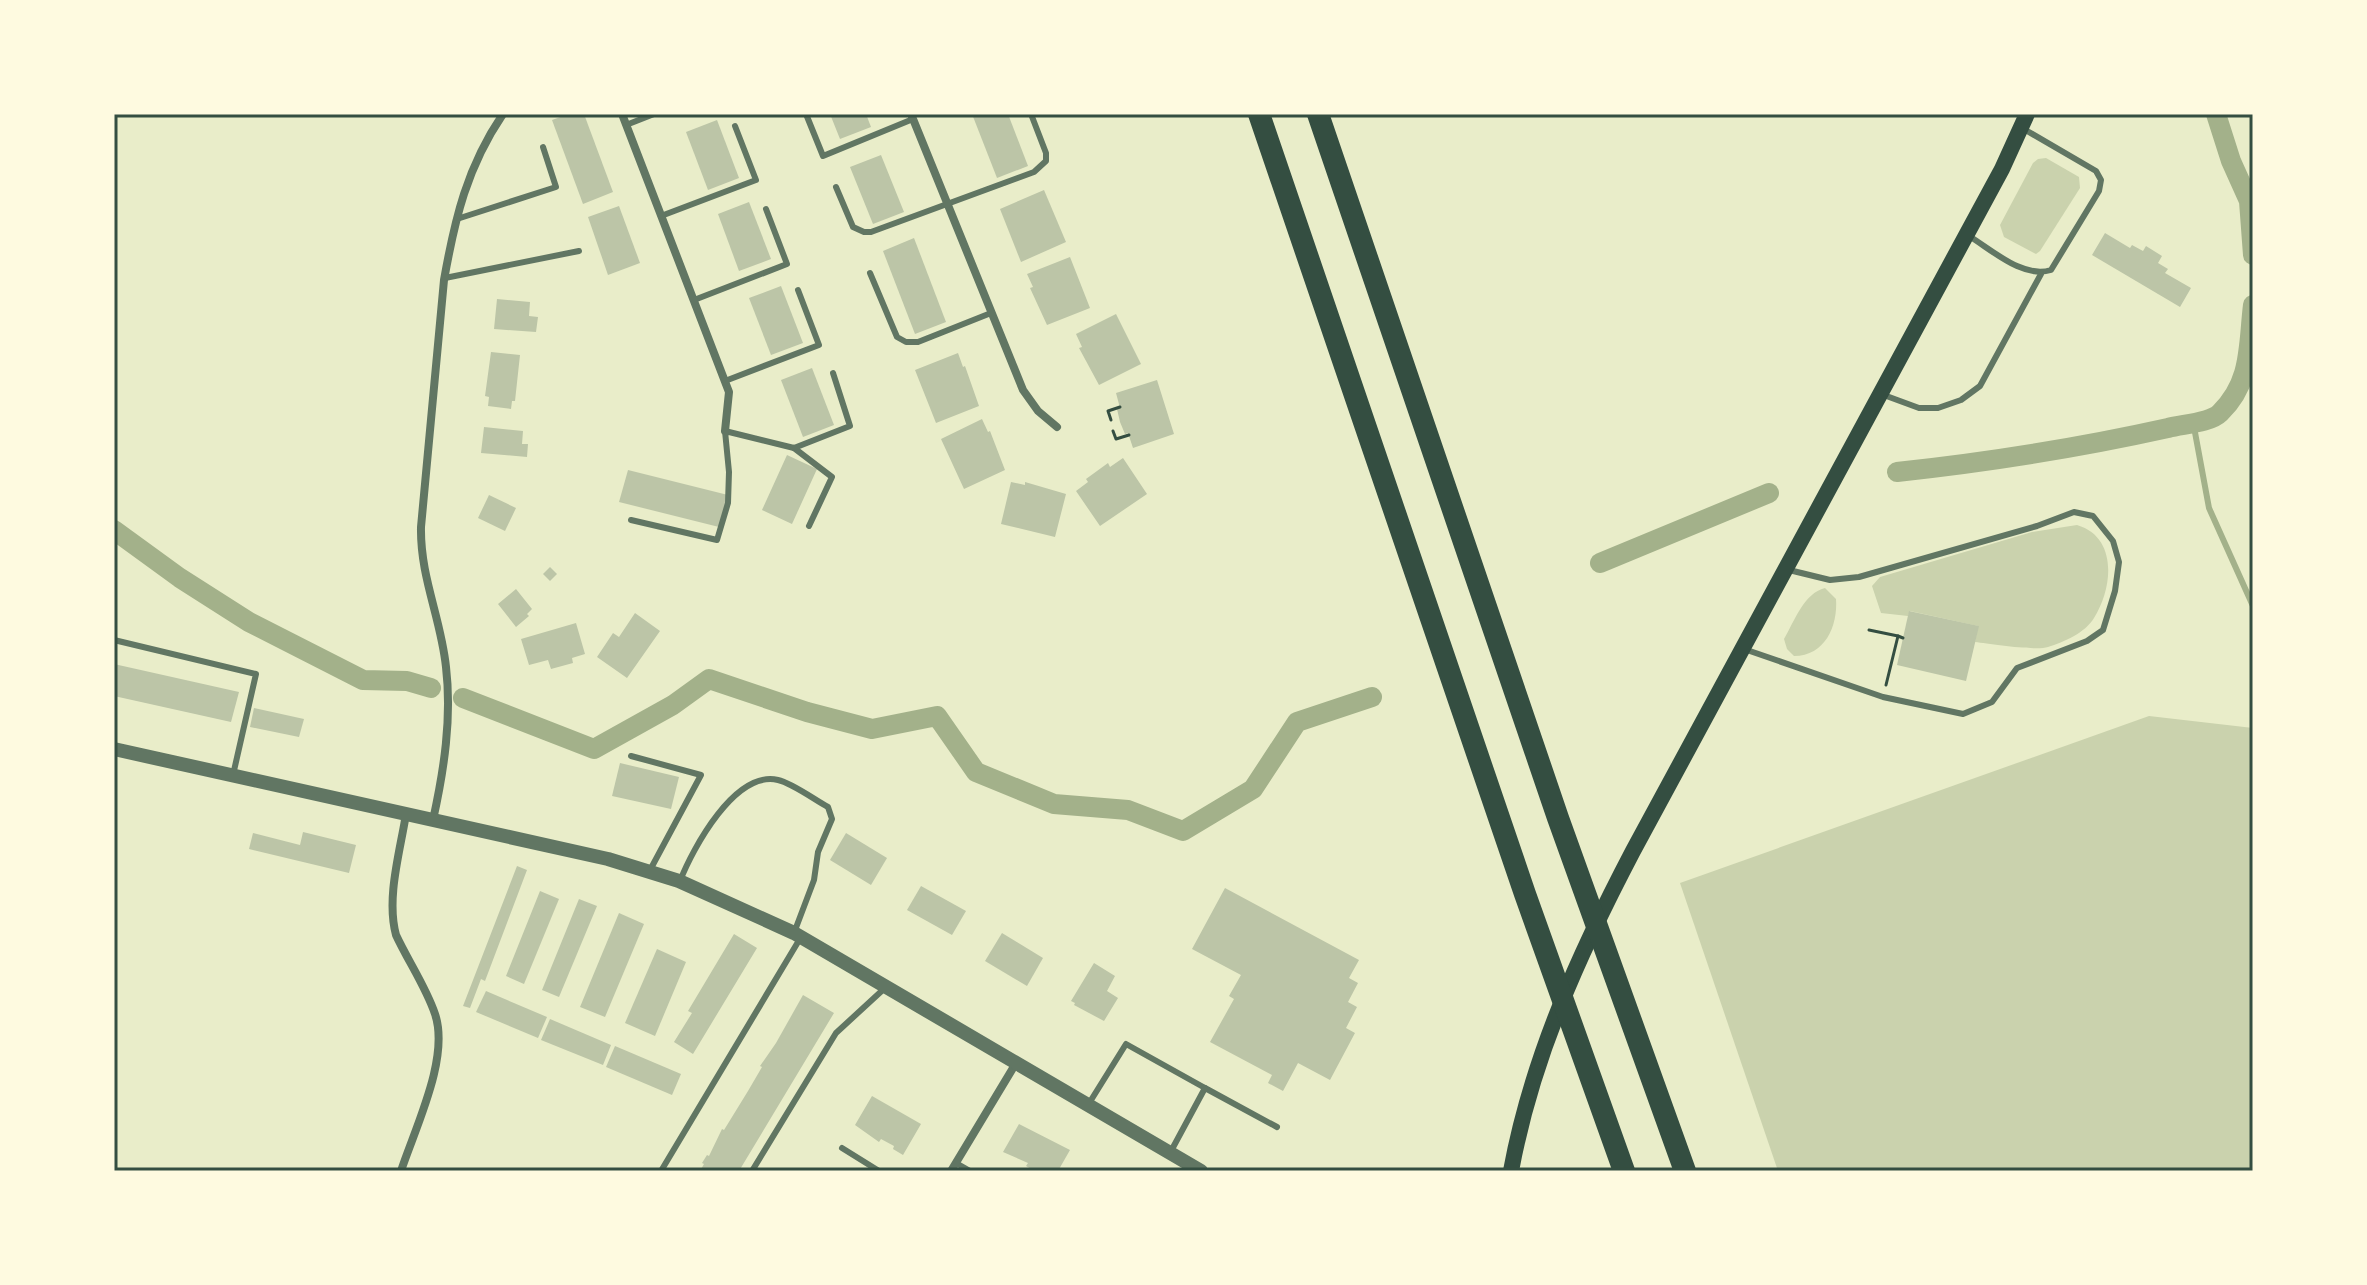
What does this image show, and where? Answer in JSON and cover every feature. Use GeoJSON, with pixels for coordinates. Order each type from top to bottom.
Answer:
{"type":"FeatureCollection","features":[{"type":"Feature","properties":{"kind":"highway"},"geometry":{"type":"LineString","coordinates":[[1259,114],[1525,894],[1624,1171]]}},
{"type":"Feature","properties":{"kind":"highway"},"geometry":{"type":"LineString","coordinates":[[1318,114],[1558,818],[1685,1171]]}},
{"type":"Feature","properties":{"kind":"main road"},"geometry":{"type":"LineString","coordinates":[[1511,1171],[1530,1093],[1550,1030],[1582,952],[1633,851],[1787,570],[2025,121]]}},
{"type":"Feature","properties":{"kind":"street"},"geometry":{"type":"LineString","coordinates":[[433,820],[443,769],[448,704],[446,664],[422,564],[421,527],[445,278],[470,171],[503,114]]}},
{"type":"Feature","properties":{"kind":"street"},"geometry":{"type":"LineString","coordinates":[[622,114],[729,392],[725,431]]}},
{"type":"Feature","properties":{"kind":"street"},"geometry":{"type":"LineString","coordinates":[[912,116],[1023,390],[1038,411],[1057,427]]}},
{"type":"Feature","properties":{"kind":"street"},"geometry":{"type":"LineString","coordinates":[[114,749],[608,859],[679,881],[797,935],[1201,1171]]}},
{"type":"Feature","properties":{"kind":"street"},"geometry":{"type":"LineString","coordinates":[[401,1171],[439,1049],[436,1016],[392,923],[406,814]]}},
{"type":"Feature","properties":{"kind":"street"},"geometry":{"type":"LineString","coordinates":[[954,1167],[1016,1063]]}},
{"type":"Feature","properties":{"kind":"lane"},"geometry":{"type":"LineString","coordinates":[[626,125],[654,114]]}},
{"type":"Feature","properties":{"kind":"lane"},"geometry":{"type":"LineString","coordinates":[[806,114],[823,156],[912,116]]}},
{"type":"Feature","properties":{"kind":"lane"},"geometry":{"type":"LineString","coordinates":[[836,187],[853,227],[864,232],[947,204],[1042,166],[1046,153],[1031,114]]}},
{"type":"Feature","properties":{"kind":"lane"},"geometry":{"type":"LineString","coordinates":[[1966,235],[2027,271],[2041,274],[2051,270],[2099,191],[2101,180],[2096,171],[2025,121]]}},
{"type":"Feature","properties":{"kind":"lane"},"geometry":{"type":"LineString","coordinates":[[661,216],[756,180],[735,126]]}},
{"type":"Feature","properties":{"kind":"lane"},"geometry":{"type":"LineString","coordinates":[[457,219],[556,187],[543,147]]}},
{"type":"Feature","properties":{"kind":"lane"},"geometry":{"type":"LineString","coordinates":[[694,300],[787,264],[766,209]]}},
{"type":"Feature","properties":{"kind":"lane"},"geometry":{"type":"LineString","coordinates":[[445,278],[579,251]]}},
{"type":"Feature","properties":{"kind":"lane"},"geometry":{"type":"LineString","coordinates":[[870,273],[897,337],[906,342],[918,342],[991,313]]}},
{"type":"Feature","properties":{"kind":"lane"},"geometry":{"type":"LineString","coordinates":[[1881,394],[1919,408],[1938,408],[1961,400],[1980,386],[2041,274]]}},
{"type":"Feature","properties":{"kind":"lane"},"geometry":{"type":"LineString","coordinates":[[725,381],[819,345],[798,290]]}},
{"type":"Feature","properties":{"kind":"lane"},"geometry":{"type":"LineString","coordinates":[[794,448],[850,426],[833,373]]}},
{"type":"Feature","properties":{"kind":"lane"},"geometry":{"type":"LineString","coordinates":[[631,520],[717,540],[728,503],[725,431],[794,448],[832,477],[809,526]]}},
{"type":"Feature","properties":{"kind":"lane"},"geometry":{"type":"LineString","coordinates":[[1744,649],[1883,697],[1963,714],[1992,702],[2017,668],[2087,641],[2103,630],[2115,591],[2119,562],[2113,541],[2093,516],[2074,512],[2037,526],[1859,577],[1830,580],[1787,570]]}},
{"type":"Feature","properties":{"kind":"lane"},"geometry":{"type":"LineString","coordinates":[[114,640],[256,674],[233,775]]}},
{"type":"Feature","properties":{"kind":"lane"},"geometry":{"type":"LineString","coordinates":[[631,756],[701,775],[649,872]]}},
{"type":"Feature","properties":{"kind":"lane"},"geometry":{"type":"LineString","coordinates":[[661,1171],[797,935],[814,880],[818,852],[832,819],[828,807],[778,780],[755,781],[734,795],[692,851],[679,881]]}},
{"type":"Feature","properties":{"kind":"lane"},"geometry":{"type":"LineString","coordinates":[[752,1171],[836,1033],[886,987]]}},
{"type":"Feature","properties":{"kind":"lane"},"geometry":{"type":"LineString","coordinates":[[1088,1105],[1126,1044],[1277,1127]]}},
{"type":"Feature","properties":{"kind":"lane"},"geometry":{"type":"LineString","coordinates":[[1170,1153],[1205,1088]]}},
{"type":"Feature","properties":{"kind":"lane"},"geometry":{"type":"LineString","coordinates":[[842,1148],[879,1171]]}},
{"type":"Feature","properties":{"kind":"lane"},"geometry":{"type":"LineString","coordinates":[[954,1167],[970,1171]]}},
{"type":"Feature","properties":{"kind":"path"},"geometry":{"type":"LineString","coordinates":[[1111,420],[1108,411],[1120,407]]}},
{"type":"Feature","properties":{"kind":"path"},"geometry":{"type":"LineString","coordinates":[[1113,431],[1116,439],[1129,435]]}},
{"type":"Feature","properties":{"kind":"path"},"geometry":{"type":"LineString","coordinates":[[1869,630],[1900,637],[1883,697]]}},
{"type":"Feature","properties":{"kind":"green space"},"geometry":{"type":"Polygon","coordinates":[[[2046,158],[2079,177],[2080,188],[2036,254],[2004,237],[2000,225],[2033,163],[2046,158]]]}},
{"type":"Feature","properties":{"kind":"green space"},"geometry":{"type":"Polygon","coordinates":[[[2077,525],[2100,540],[2108,565],[2108,579],[2094,618],[2067,640],[2042,648],[1975,642],[1978,626],[1910,611],[1908,616],[1881,613],[1872,586],[1880,577],[2032,532],[2077,525]]]}},
{"type":"Feature","properties":{"kind":"green space"},"geometry":{"type":"Polygon","coordinates":[[[1825,588],[1836,599],[1832,629],[1814,651],[1794,656],[1787,649],[1784,639],[1805,602],[1825,588]]]}},
{"type":"Feature","properties":{"kind":"green space"},"geometry":{"type":"Polygon","coordinates":[[[2149,716],[2253,728],[2253,1171],[1778,1171],[1680,883],[2149,716]]]}},
{"type":"Feature","properties":{"kind":"building"},"geometry":{"type":"Polygon","coordinates":[[[569,114],[584,114],[613,192],[583,204],[552,120],[569,114]]]}},
{"type":"Feature","properties":{"kind":"building"},"geometry":{"type":"Polygon","coordinates":[[[830,114],[866,114],[871,127],[840,139],[830,114]]]}},
{"type":"Feature","properties":{"kind":"building"},"geometry":{"type":"Polygon","coordinates":[[[972,114],[1008,114],[1028,166],[997,178],[972,114]]]}},
{"type":"Feature","properties":{"kind":"building"},"geometry":{"type":"Polygon","coordinates":[[[717,120],[739,178],[708,190],[686,132],[717,120]]]}},
{"type":"Feature","properties":{"kind":"building"},"geometry":{"type":"Polygon","coordinates":[[[881,155],[904,212],[873,224],[850,167],[881,155]]]}},
{"type":"Feature","properties":{"kind":"building"},"geometry":{"type":"Polygon","coordinates":[[[1044,190],[1066,242],[1021,262],[1000,209],[1044,190]]]}},
{"type":"Feature","properties":{"kind":"building"},"geometry":{"type":"Polygon","coordinates":[[[749,202],[771,259],[739,271],[718,214],[749,202]]]}},
{"type":"Feature","properties":{"kind":"building"},"geometry":{"type":"Polygon","coordinates":[[[619,206],[640,263],[608,275],[588,217],[619,206]]]}},
{"type":"Feature","properties":{"kind":"building"},"geometry":{"type":"Polygon","coordinates":[[[2105,233],[2130,248],[2132,245],[2143,251],[2146,246],[2162,256],[2158,263],[2168,269],[2165,273],[2191,288],[2180,307],[2092,255],[2105,233]]]}},
{"type":"Feature","properties":{"kind":"building"},"geometry":{"type":"Polygon","coordinates":[[[914,238],[946,322],[915,334],[883,251],[914,238]]]}},
{"type":"Feature","properties":{"kind":"building"},"geometry":{"type":"Polygon","coordinates":[[[1070,257],[1090,308],[1047,325],[1027,274],[1070,257]]]}},
{"type":"Feature","properties":{"kind":"building"},"geometry":{"type":"Polygon","coordinates":[[[781,286],[803,343],[771,355],[749,298],[781,286]]]}},
{"type":"Feature","properties":{"kind":"building"},"geometry":{"type":"Polygon","coordinates":[[[497,299],[530,302],[529,316],[538,317],[536,332],[494,329],[497,299]]]}},
{"type":"Feature","properties":{"kind":"building"},"geometry":{"type":"Polygon","coordinates":[[[1116,314],[1141,364],[1099,385],[1079,348],[1082,347],[1076,334],[1116,314]]]}},
{"type":"Feature","properties":{"kind":"building"},"geometry":{"type":"Polygon","coordinates":[[[491,352],[520,355],[515,401],[512,401],[511,409],[488,406],[489,397],[485,396],[491,352]]]}},
{"type":"Feature","properties":{"kind":"building"},"geometry":{"type":"Polygon","coordinates":[[[958,353],[979,406],[936,423],[915,370],[958,353]]]}},
{"type":"Feature","properties":{"kind":"building"},"geometry":{"type":"Polygon","coordinates":[[[812,368],[834,425],[803,437],[781,380],[812,368]]]}},
{"type":"Feature","properties":{"kind":"building"},"geometry":{"type":"Polygon","coordinates":[[[1157,380],[1174,434],[1133,448],[1120,422],[1116,393],[1157,380]]]}},
{"type":"Feature","properties":{"kind":"building"},"geometry":{"type":"Polygon","coordinates":[[[982,419],[1005,470],[964,489],[941,439],[982,419]]]}},
{"type":"Feature","properties":{"kind":"building"},"geometry":{"type":"Polygon","coordinates":[[[484,427],[523,431],[522,444],[528,444],[527,457],[481,453],[484,427]]]}},
{"type":"Feature","properties":{"kind":"building"},"geometry":{"type":"Polygon","coordinates":[[[787,455],[817,469],[792,524],[762,510],[787,455]]]}},
{"type":"Feature","properties":{"kind":"building"},"geometry":{"type":"Polygon","coordinates":[[[1123,458],[1147,494],[1100,526],[1076,491],[1088,482],[1086,479],[1108,463],[1110,467],[1123,458]]]}},
{"type":"Feature","properties":{"kind":"building"},"geometry":{"type":"Polygon","coordinates":[[[628,470],[728,495],[719,527],[619,502],[628,470]]]}},
{"type":"Feature","properties":{"kind":"building"},"geometry":{"type":"Polygon","coordinates":[[[1011,482],[1025,485],[1025,482],[1066,494],[1055,537],[1001,524],[1011,482]]]}},
{"type":"Feature","properties":{"kind":"building"},"geometry":{"type":"Polygon","coordinates":[[[489,495],[516,508],[505,531],[478,518],[489,495]]]}},
{"type":"Feature","properties":{"kind":"building"},"geometry":{"type":"Polygon","coordinates":[[[550,567],[557,574],[550,581],[543,574],[550,567]]]}},
{"type":"Feature","properties":{"kind":"building"},"geometry":{"type":"Polygon","coordinates":[[[516,589],[532,609],[527,614],[529,616],[516,627],[498,604],[516,589]]]}},
{"type":"Feature","properties":{"kind":"building"},"geometry":{"type":"Polygon","coordinates":[[[1909,611],[1979,626],[1966,681],[1897,665],[1909,611]]]}},
{"type":"Feature","properties":{"kind":"building"},"geometry":{"type":"Polygon","coordinates":[[[635,613],[660,631],[627,678],[597,657],[613,633],[619,637],[635,613]]]}},
{"type":"Feature","properties":{"kind":"building"},"geometry":{"type":"Polygon","coordinates":[[[576,623],[585,654],[572,658],[573,663],[551,669],[548,660],[529,665],[521,639],[576,623]]]}},
{"type":"Feature","properties":{"kind":"building"},"geometry":{"type":"Polygon","coordinates":[[[114,664],[239,692],[231,722],[114,696],[114,664]]]}},
{"type":"Feature","properties":{"kind":"building"},"geometry":{"type":"Polygon","coordinates":[[[254,708],[304,719],[299,737],[250,727],[254,708]]]}},
{"type":"Feature","properties":{"kind":"building"},"geometry":{"type":"Polygon","coordinates":[[[620,763],[679,777],[671,809],[612,796],[620,763]]]}},
{"type":"Feature","properties":{"kind":"building"},"geometry":{"type":"Polygon","coordinates":[[[303,832],[356,845],[349,873],[249,849],[253,833],[300,845],[303,832]]]}},
{"type":"Feature","properties":{"kind":"building"},"geometry":{"type":"Polygon","coordinates":[[[846,833],[887,858],[871,885],[830,860],[846,833]]]}},
{"type":"Feature","properties":{"kind":"building"},"geometry":{"type":"Polygon","coordinates":[[[517,866],[527,870],[485,981],[481,979],[470,1008],[463,1006],[517,866]]]}},
{"type":"Feature","properties":{"kind":"building"},"geometry":{"type":"Polygon","coordinates":[[[921,886],[966,911],[952,935],[907,910],[921,886]]]}},
{"type":"Feature","properties":{"kind":"building"},"geometry":{"type":"Polygon","coordinates":[[[1225,888],[1359,960],[1349,978],[1358,983],[1348,1002],[1357,1007],[1346,1028],[1355,1033],[1330,1080],[1298,1063],[1283,1091],[1268,1083],[1272,1075],[1210,1042],[1234,999],[1229,996],[1241,975],[1192,949],[1225,888]]]}},
{"type":"Feature","properties":{"kind":"building"},"geometry":{"type":"Polygon","coordinates":[[[540,891],[559,899],[524,984],[506,976],[540,891]]]}},
{"type":"Feature","properties":{"kind":"building"},"geometry":{"type":"Polygon","coordinates":[[[579,899],[597,906],[559,997],[542,990],[579,899]]]}},
{"type":"Feature","properties":{"kind":"building"},"geometry":{"type":"Polygon","coordinates":[[[619,913],[644,924],[605,1017],[580,1007],[619,913]]]}},
{"type":"Feature","properties":{"kind":"building"},"geometry":{"type":"Polygon","coordinates":[[[1002,933],[1043,958],[1027,986],[985,961],[1002,933]]]}},
{"type":"Feature","properties":{"kind":"building"},"geometry":{"type":"Polygon","coordinates":[[[734,934],[757,948],[693,1054],[674,1042],[692,1013],[688,1011],[734,934]]]}},
{"type":"Feature","properties":{"kind":"building"},"geometry":{"type":"Polygon","coordinates":[[[657,949],[686,962],[655,1036],[625,1023],[657,949]]]}},
{"type":"Feature","properties":{"kind":"building"},"geometry":{"type":"Polygon","coordinates":[[[1094,963],[1115,976],[1107,991],[1118,998],[1104,1021],[1071,1001],[1094,963]]]}},
{"type":"Feature","properties":{"kind":"building"},"geometry":{"type":"Polygon","coordinates":[[[486,991],[547,1017],[538,1038],[476,1012],[486,991]]]}},
{"type":"Feature","properties":{"kind":"building"},"geometry":{"type":"Polygon","coordinates":[[[803,995],[834,1013],[739,1171],[700,1171],[702,1163],[803,995]]]}},
{"type":"Feature","properties":{"kind":"building"},"geometry":{"type":"Polygon","coordinates":[[[550,1019],[611,1045],[603,1065],[541,1040],[550,1019]]]}},
{"type":"Feature","properties":{"kind":"building"},"geometry":{"type":"Polygon","coordinates":[[[615,1046],[681,1074],[672,1095],[606,1067],[615,1046]]]}},
{"type":"Feature","properties":{"kind":"building"},"geometry":{"type":"Polygon","coordinates":[[[872,1096],[921,1124],[903,1155],[893,1149],[894,1146],[881,1139],[879,1142],[855,1125],[872,1096]]]}},
{"type":"Feature","properties":{"kind":"building"},"geometry":{"type":"Polygon","coordinates":[[[1019,1124],[1070,1150],[1058,1171],[1035,1171],[1026,1166],[1028,1163],[1003,1152],[1019,1124]]]}},
{"type":"Feature","properties":{"kind":"waterway"},"geometry":{"type":"LineString","coordinates":[[2216,114],[2231,161],[2249,201],[2253,255]]}},
{"type":"Feature","properties":{"kind":"waterway"},"geometry":{"type":"LineString","coordinates":[[1897,472],[2067,448],[2210,419],[2230,401],[2243,376],[2253,305]]}},
{"type":"Feature","properties":{"kind":"waterway"},"geometry":{"type":"LineString","coordinates":[[2194,427],[2209,508],[2253,606]]}},
{"type":"Feature","properties":{"kind":"waterway"},"geometry":{"type":"LineString","coordinates":[[1600,563],[1769,493]]}},
{"type":"Feature","properties":{"kind":"waterway"},"geometry":{"type":"LineString","coordinates":[[114,530],[180,578],[249,622],[363,680],[407,681],[431,688]]}},
{"type":"Feature","properties":{"kind":"waterway"},"geometry":{"type":"LineString","coordinates":[[463,698],[594,749],[673,705],[709,679],[807,712],[872,729],[937,716],[976,772],[1054,804],[1128,810],[1183,831],[1253,789],[1297,722],[1372,697]]}}]}
